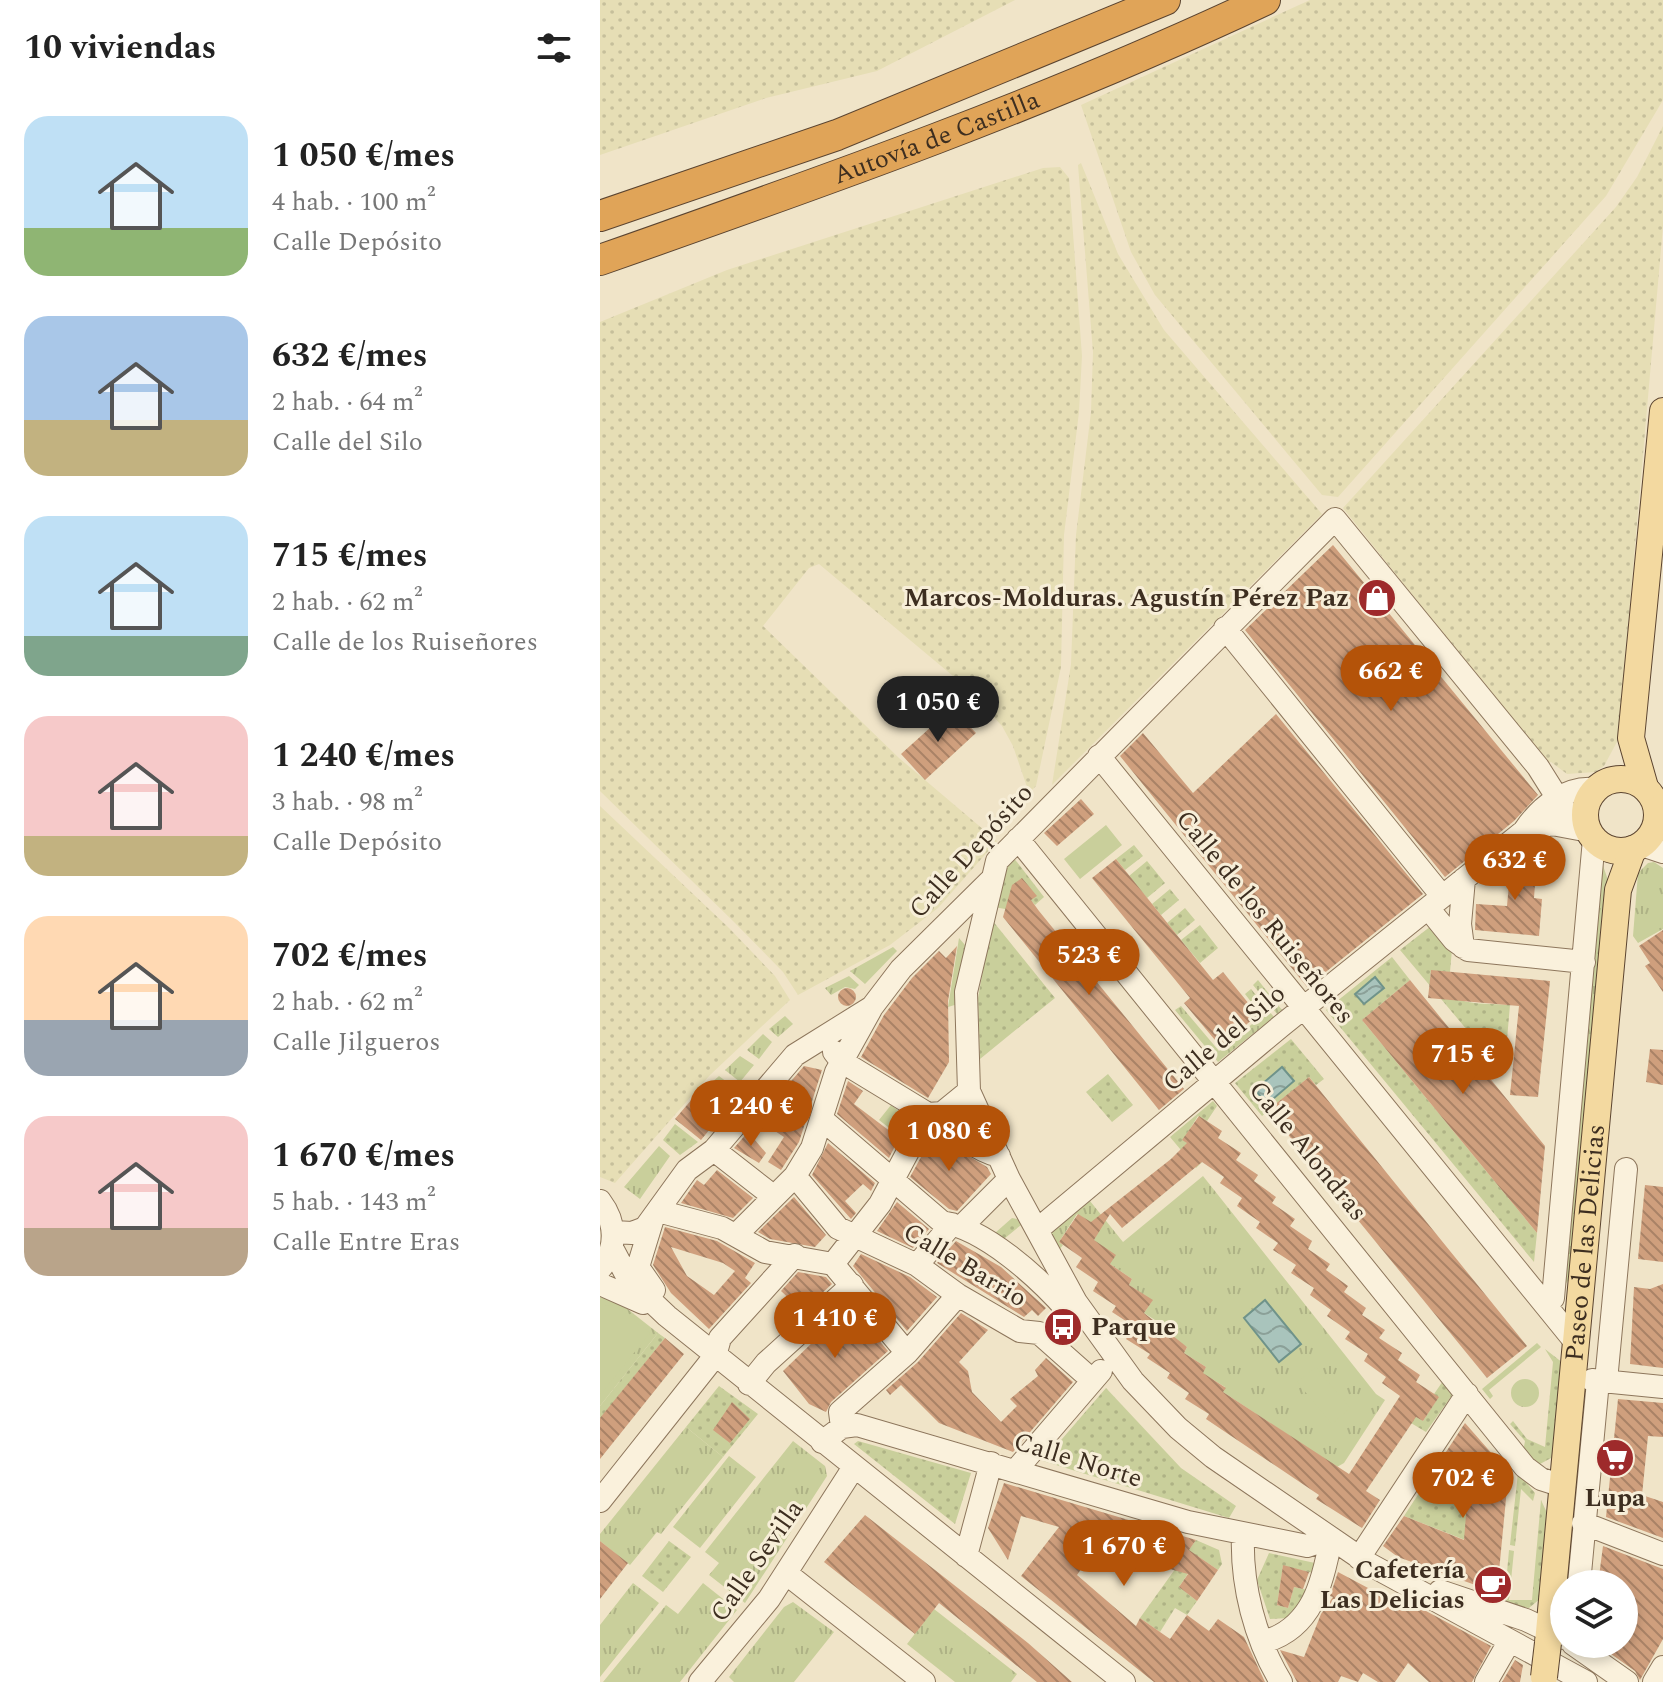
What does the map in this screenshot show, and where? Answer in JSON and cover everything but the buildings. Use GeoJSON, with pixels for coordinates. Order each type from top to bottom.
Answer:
{"type":"FeatureCollection","features":[{"type":"Feature","properties":{"kind":"highway","name":"Autovía de Castilla"},"geometry":{"type":"LineString","coordinates":[[600,216],[837,135],[1165,0]]}},
{"type":"Feature","properties":{"kind":"highway","name":"Autovía de Castilla"},"geometry":{"type":"LineString","coordinates":[[600,260],[855,171],[1044,98],[1265,0]]}},
{"type":"Feature","properties":{"kind":"main road"},"geometry":{"type":"LineString","coordinates":[[1631,738],[1595,786],[1585,810],[1615,842],[1656,827],[1655,804],[1631,738],[1663,411]]}},
{"type":"Feature","properties":{"kind":"main road"},"geometry":{"type":"LineString","coordinates":[[1595,786],[1634,781],[1655,804]]}},
{"type":"Feature","properties":{"kind":"main road","name":"Paseo de las Delicias"},"geometry":{"type":"LineString","coordinates":[[1559,1570],[1563,1486],[1592,1380],[1577,1344],[1618,890],[1615,842]]}},
{"type":"Feature","properties":{"kind":"main road","name":"Paseo de las Delicias"},"geometry":{"type":"LineString","coordinates":[[1544,1680],[1552,1658]]}},
{"type":"Feature","properties":{"kind":"street","name":"Calle Depósito"},"geometry":{"type":"LineString","coordinates":[[639,1262],[656,1214],[687,1170],[714,1150],[795,1055],[872,1007],[901,969],[990,881],[997,861],[1335,519],[1538,767]]}},
{"type":"Feature","properties":{"kind":"street"},"geometry":{"type":"LineString","coordinates":[[1225,628],[1435,902],[1463,947]]}},
{"type":"Feature","properties":{"kind":"street","name":"Calle de los Ruiseñores"},"geometry":{"type":"LineString","coordinates":[[1099,756],[1545,1300],[1577,1344]]}},
{"type":"Feature","properties":{"kind":"street"},"geometry":{"type":"LineString","coordinates":[[1538,767],[1595,786]]}},
{"type":"Feature","properties":{"kind":"street"},"geometry":{"type":"LineString","coordinates":[[1538,767],[1556,799],[1615,842]]}},
{"type":"Feature","properties":{"kind":"street","name":"Calle del Silo"},"geometry":{"type":"LineString","coordinates":[[1037,1230],[1215,1080],[1524,831],[1534,815],[1556,799],[1595,786]]}},
{"type":"Feature","properties":{"kind":"street","name":"Calle del Silo"},"geometry":{"type":"LineString","coordinates":[[1524,831],[1552,824],[1615,842]]}},
{"type":"Feature","properties":{"kind":"street","name":"Calle Alondras"},"geometry":{"type":"LineString","coordinates":[[1018,839],[1525,1467],[1541,1479],[1563,1486]]}},
{"type":"Feature","properties":{"kind":"street","name":"Paseo de las Delicias"},"geometry":{"type":"LineString","coordinates":[[1545,1300],[1584,962],[1615,842]]}},
{"type":"Feature","properties":{"kind":"street"},"geometry":{"type":"LineString","coordinates":[[1463,947],[1460,924],[1464,879]]}},
{"type":"Feature","properties":{"kind":"street"},"geometry":{"type":"LineString","coordinates":[[990,881],[966,992],[969,1091],[1072,1306]]}},
{"type":"Feature","properties":{"kind":"street"},"geometry":{"type":"LineString","coordinates":[[1463,947],[1584,962]]}},
{"type":"Feature","properties":{"kind":"street"},"geometry":{"type":"LineString","coordinates":[[737,1234],[795,1176],[823,1120],[841,1061],[872,1007]]}},
{"type":"Feature","properties":{"kind":"street"},"geometry":{"type":"LineString","coordinates":[[821,1037],[841,1061],[935,1114],[985,1153],[999,1156]]}},
{"type":"Feature","properties":{"kind":"street"},"geometry":{"type":"LineString","coordinates":[[795,1055],[841,1061]]}},
{"type":"Feature","properties":{"kind":"street"},"geometry":{"type":"LineString","coordinates":[[833,1264],[856,1238],[935,1114],[969,1091]]}},
{"type":"Feature","properties":{"kind":"street"},"geometry":{"type":"LineString","coordinates":[[823,1120],[942,1222],[958,1224],[1072,1306],[1133,1381],[1201,1448],[1359,1558],[1586,1682]]}},
{"type":"Feature","properties":{"kind":"street"},"geometry":{"type":"LineString","coordinates":[[714,1150],[773,1196]]}},
{"type":"Feature","properties":{"kind":"street","name":"Paseo de las Delicias"},"geometry":{"type":"LineString","coordinates":[[1580,1570],[1592,1380],[1626,1169]]}},
{"type":"Feature","properties":{"kind":"street","name":"Calle Barrio"},"geometry":{"type":"LineString","coordinates":[[795,1176],[838,1228],[856,1238],[866,1238],[917,1265],[958,1295],[1020,1331],[1039,1333],[1092,1380]]}},
{"type":"Feature","properties":{"kind":"street"},"geometry":{"type":"LineString","coordinates":[[917,1265],[1009,1179]]}},
{"type":"Feature","properties":{"kind":"street"},"geometry":{"type":"LineString","coordinates":[[600,1201],[610,1216],[613,1239],[629,1280],[667,1316],[1124,1682]]}},
{"type":"Feature","properties":{"kind":"street"},"geometry":{"type":"LineString","coordinates":[[600,1269],[613,1239],[645,1228],[656,1214],[737,1234],[765,1252],[833,1264],[907,1353]]}},
{"type":"Feature","properties":{"kind":"street"},"geometry":{"type":"LineString","coordinates":[[613,1239],[639,1262],[667,1316]]}},
{"type":"Feature","properties":{"kind":"street"},"geometry":{"type":"LineString","coordinates":[[600,1501],[715,1356],[720,1338],[795,1255]]}},
{"type":"Feature","properties":{"kind":"street"},"geometry":{"type":"LineString","coordinates":[[600,1284],[624,1292],[667,1316]]}},
{"type":"Feature","properties":{"kind":"street"},"geometry":{"type":"LineString","coordinates":[[749,1384],[766,1363],[852,1285]]}},
{"type":"Feature","properties":{"kind":"street"},"geometry":{"type":"LineString","coordinates":[[1545,1300],[1569,1295],[1582,1286]]}},
{"type":"Feature","properties":{"kind":"street"},"geometry":{"type":"LineString","coordinates":[[822,1442],[842,1427],[840,1412],[907,1353],[958,1295]]}},
{"type":"Feature","properties":{"kind":"street","name":"Calle Barrio"},"geometry":{"type":"LineString","coordinates":[[1039,1333],[1072,1306]]}},
{"type":"Feature","properties":{"kind":"street"},"geometry":{"type":"LineString","coordinates":[[1016,1470],[1115,1356]]}},
{"type":"Feature","properties":{"kind":"street"},"geometry":{"type":"LineString","coordinates":[[1592,1380],[1663,1387]]}},
{"type":"Feature","properties":{"kind":"street"},"geometry":{"type":"LineString","coordinates":[[1359,1558],[1467,1394]]}},
{"type":"Feature","properties":{"kind":"street","name":"Calle Norte"},"geometry":{"type":"LineString","coordinates":[[842,1427],[857,1425],[1243,1535],[1307,1546],[1331,1538]]}},
{"type":"Feature","properties":{"kind":"street","name":"Calle Norte"},"geometry":{"type":"LineString","coordinates":[[966,1556],[991,1463]]}},
{"type":"Feature","properties":{"kind":"street","name":"Calle Sevilla"},"geometry":{"type":"LineString","coordinates":[[700,1682],[755,1618],[787,1574],[854,1467]]}},
{"type":"Feature","properties":{"kind":"street"},"geometry":{"type":"LineString","coordinates":[[1583,1523],[1663,1554]]}},
{"type":"Feature","properties":{"kind":"street"},"geometry":{"type":"LineString","coordinates":[[1243,1535],[1243,1577],[1263,1642],[1281,1682]]}},
{"type":"Feature","properties":{"kind":"street"},"geometry":{"type":"LineString","coordinates":[[1263,1642],[1290,1630],[1314,1604],[1331,1538]]}},
{"type":"Feature","properties":{"kind":"street"},"geometry":{"type":"LineString","coordinates":[[787,1574],[924,1682]]}},
{"type":"Feature","properties":{"kind":"street"},"geometry":{"type":"LineString","coordinates":[[1404,1582],[1550,1636]]}},
{"type":"Feature","properties":{"kind":"street"},"geometry":{"type":"LineString","coordinates":[[1486,1682],[1509,1642]]}},
{"type":"Feature","properties":{"kind":"street"},"geometry":{"type":"LineString","coordinates":[[1589,1658],[1627,1682]]}},
{"type":"Feature","properties":{"kind":"street"},"geometry":{"type":"LineString","coordinates":[[1654,1682],[1663,1667]]}},
{"type":"Feature","properties":{"kind":"shaded area"},"geometry":{"type":"Polygon","coordinates":[[[600,0],[1015,0],[877,71],[766,98],[600,155],[600,0]]]}},
{"type":"Feature","properties":{"kind":"shaded area"},"geometry":{"type":"Polygon","coordinates":[[[1310,0],[1663,0],[1663,100],[1606,196],[1338,497],[1322,495],[1155,295],[1131,252],[1081,105],[1310,0]]]}},
{"type":"Feature","properties":{"kind":"shaded area"},"geometry":{"type":"Polygon","coordinates":[[[1663,126],[1663,226],[1618,740],[1604,766],[1595,772],[1567,774],[1551,762],[1547,763],[1343,508],[1616,207],[1637,177],[1663,126]]]}},
{"type":"Feature","properties":{"kind":"shaded area"},"geometry":{"type":"Polygon","coordinates":[[[1081,163],[1118,254],[1164,330],[1322,514],[1052,785],[1071,664],[1076,535],[1091,412],[1093,352],[1078,165],[1081,163]]]}},
{"type":"Feature","properties":{"kind":"shaded area"},"geometry":{"type":"Polygon","coordinates":[[[1060,167],[1069,178],[1082,356],[1079,412],[1064,535],[1061,667],[1036,786],[1032,790],[1027,787],[1013,746],[1002,726],[965,686],[819,564],[809,568],[763,626],[899,758],[997,841],[938,908],[890,945],[798,995],[783,972],[600,791],[600,322],[727,270],[1043,168],[1060,167]]]}},
{"type":"Feature","properties":{"kind":"shaded area"},"geometry":{"type":"Polygon","coordinates":[[[600,806],[729,928],[775,976],[790,1000],[710,1075],[615,1183],[600,1177],[600,806]]]}},
{"type":"Feature","properties":{"kind":"green space"},"geometry":{"type":"Polygon","coordinates":[[[1106,825],[1122,845],[1080,879],[1064,859],[1106,825]]]}},
{"type":"Feature","properties":{"kind":"green space"},"geometry":{"type":"Polygon","coordinates":[[[1134,845],[1143,856],[1125,870],[1116,859],[1134,845]]]}},
{"type":"Feature","properties":{"kind":"green space"},"geometry":{"type":"Polygon","coordinates":[[[1013,857],[1044,897],[1035,905],[1031,900],[1005,909],[994,907],[1002,868],[1013,857]]]}},
{"type":"Feature","properties":{"kind":"green space"},"geometry":{"type":"Polygon","coordinates":[[[1600,857],[1608,880],[1570,1278],[1564,1286],[1600,857]]]}},
{"type":"Feature","properties":{"kind":"green space"},"geometry":{"type":"Polygon","coordinates":[[[1147,861],[1165,883],[1147,898],[1129,876],[1147,861]]]}},
{"type":"Feature","properties":{"kind":"green space"},"geometry":{"type":"Polygon","coordinates":[[[1654,862],[1663,868],[1663,929],[1638,943],[1633,936],[1638,873],[1648,863],[1654,862]]]}},
{"type":"Feature","properties":{"kind":"green space"},"geometry":{"type":"Polygon","coordinates":[[[1170,889],[1179,900],[1161,915],[1152,904],[1170,889]]]}},
{"type":"Feature","properties":{"kind":"green space"},"geometry":{"type":"Polygon","coordinates":[[[1185,908],[1195,920],[1177,935],[1167,923],[1185,908]]]}},
{"type":"Feature","properties":{"kind":"green space"},"geometry":{"type":"Polygon","coordinates":[[[992,920],[1055,998],[980,1059],[978,998],[992,920]]]}},
{"type":"Feature","properties":{"kind":"green space"},"geometry":{"type":"Polygon","coordinates":[[[1200,925],[1218,948],[1200,963],[1181,940],[1200,925]]]}},
{"type":"Feature","properties":{"kind":"green space"},"geometry":{"type":"Polygon","coordinates":[[[1431,926],[1452,949],[1450,972],[1431,971],[1430,976],[1440,986],[1449,994],[1466,1001],[1510,1005],[1504,1074],[1400,950],[1431,926]]]}},
{"type":"Feature","properties":{"kind":"green space"},"geometry":{"type":"Polygon","coordinates":[[[959,938],[965,945],[958,1004],[948,1007],[959,938]]]}},
{"type":"Feature","properties":{"kind":"green space"},"geometry":{"type":"Polygon","coordinates":[[[893,947],[897,951],[865,984],[850,971],[893,947]]]}},
{"type":"Feature","properties":{"kind":"green space"},"geometry":{"type":"Polygon","coordinates":[[[1392,957],[1410,980],[1362,1020],[1537,1233],[1534,1262],[1326,1010],[1392,957]]]}},
{"type":"Feature","properties":{"kind":"green space"},"geometry":{"type":"Polygon","coordinates":[[[849,976],[859,985],[855,989],[845,987],[831,995],[825,988],[849,976]]]}},
{"type":"Feature","properties":{"kind":"green space"},"geometry":{"type":"Polygon","coordinates":[[[1258,980],[1282,1010],[1277,1014],[1253,985],[1258,980]]]}},
{"type":"Feature","properties":{"kind":"green space"},"geometry":{"type":"Polygon","coordinates":[[[1251,989],[1274,1017],[1218,1062],[1175,1010],[1181,1006],[1219,1051],[1262,1016],[1245,994],[1251,989]]]}},
{"type":"Feature","properties":{"kind":"green space"},"geometry":{"type":"Polygon","coordinates":[[[785,1016],[793,1024],[778,1037],[769,1029],[785,1016]]]}},
{"type":"Feature","properties":{"kind":"green space"},"geometry":{"type":"Polygon","coordinates":[[[763,1034],[772,1042],[759,1059],[747,1050],[763,1034]]]}},
{"type":"Feature","properties":{"kind":"green space"},"geometry":{"type":"Polygon","coordinates":[[[1291,1039],[1324,1079],[1316,1085],[1309,1077],[1262,1116],[1235,1083],[1291,1039]]]}},
{"type":"Feature","properties":{"kind":"green space"},"geometry":{"type":"Polygon","coordinates":[[[740,1056],[754,1065],[740,1082],[725,1070],[740,1056]]]}},
{"type":"Feature","properties":{"kind":"green space"},"geometry":{"type":"Polygon","coordinates":[[[1108,1074],[1133,1105],[1112,1122],[1086,1092],[1108,1074]]]}},
{"type":"Feature","properties":{"kind":"green space"},"geometry":{"type":"Polygon","coordinates":[[[719,1076],[735,1088],[722,1104],[703,1090],[719,1076]]]}},
{"type":"Feature","properties":{"kind":"green space"},"geometry":{"type":"Polygon","coordinates":[[[1213,1101],[1217,1106],[1207,1121],[1198,1116],[1183,1140],[1194,1147],[1202,1162],[1196,1168],[1170,1137],[1213,1101]]]}},
{"type":"Feature","properties":{"kind":"green space"},"geometry":{"type":"Polygon","coordinates":[[[891,1105],[904,1115],[893,1131],[879,1120],[891,1105]]]}},
{"type":"Feature","properties":{"kind":"green space"},"geometry":{"type":"Polygon","coordinates":[[[675,1124],[698,1142],[680,1155],[663,1140],[675,1124]]]}},
{"type":"Feature","properties":{"kind":"green space"},"geometry":{"type":"Polygon","coordinates":[[[659,1146],[670,1156],[640,1199],[624,1187],[659,1146]]]}},
{"type":"Feature","properties":{"kind":"green space"},"geometry":{"type":"Polygon","coordinates":[[[1203,1176],[1376,1394],[1385,1400],[1344,1463],[1337,1467],[1223,1392],[1225,1387],[1202,1373],[1206,1367],[1184,1353],[1187,1347],[1164,1333],[1166,1327],[1144,1313],[1152,1301],[1129,1285],[1132,1279],[1110,1264],[1094,1240],[1100,1228],[1077,1214],[1059,1242],[1063,1245],[1059,1250],[1051,1233],[1090,1201],[1123,1242],[1203,1176]]]}},
{"type":"Feature","properties":{"kind":"green space"},"geometry":{"type":"Polygon","coordinates":[[[1012,1218],[1021,1225],[999,1243],[995,1233],[1012,1218]]]}},
{"type":"Feature","properties":{"kind":"green space"},"geometry":{"type":"Polygon","coordinates":[[[600,1297],[616,1300],[658,1333],[600,1406],[600,1297]]]}},
{"type":"Feature","properties":{"kind":"green space"},"geometry":{"type":"Polygon","coordinates":[[[600,1305],[616,1306],[650,1333],[600,1395],[600,1305]]]}},
{"type":"Feature","properties":{"kind":"green space"},"geometry":{"type":"Polygon","coordinates":[[[658,1333],[665,1338],[600,1419],[600,1406],[658,1333]]]}},
{"type":"Feature","properties":{"kind":"green space"},"geometry":{"type":"Polygon","coordinates":[[[1537,1343],[1541,1347],[1489,1390],[1493,1396],[1490,1399],[1482,1389],[1537,1343]]]}},
{"type":"Feature","properties":{"kind":"green space"},"geometry":{"type":"Polygon","coordinates":[[[1545,1349],[1563,1363],[1553,1457],[1540,1464],[1523,1452],[1525,1441],[1510,1424],[1513,1421],[1527,1439],[1545,1447],[1553,1362],[1545,1349]]]}},
{"type":"Feature","properties":{"kind":"green space"},"geometry":{"type":"Polygon","coordinates":[[[1316,1367],[1350,1408],[1332,1424],[1297,1382],[1316,1367]]]}},
{"type":"Feature","properties":{"kind":"green space"},"geometry":{"type":"Polygon","coordinates":[[[1525,1379],[1535,1383],[1539,1393],[1535,1403],[1525,1407],[1515,1403],[1511,1393],[1515,1383],[1525,1379]]]}},
{"type":"Feature","properties":{"kind":"green space"},"geometry":{"type":"Polygon","coordinates":[[[1443,1381],[1453,1394],[1426,1432],[1406,1420],[1411,1414],[1423,1421],[1438,1398],[1434,1394],[1443,1381]]]}},
{"type":"Feature","properties":{"kind":"green space"},"geometry":{"type":"Polygon","coordinates":[[[719,1386],[758,1414],[723,1457],[686,1427],[719,1386]]]}},
{"type":"Feature","properties":{"kind":"green space"},"geometry":{"type":"Polygon","coordinates":[[[1106,1388],[1181,1468],[1236,1506],[1229,1518],[1043,1461],[1106,1388]]]}},
{"type":"Feature","properties":{"kind":"green space"},"geometry":{"type":"Polygon","coordinates":[[[1584,1395],[1568,1570],[1582,1396],[1584,1395]]]}},
{"type":"Feature","properties":{"kind":"green space"},"geometry":{"type":"Polygon","coordinates":[[[686,1427],[723,1457],[661,1534],[657,1532],[630,1565],[600,1541],[600,1534],[686,1427]]]}},
{"type":"Feature","properties":{"kind":"green space"},"geometry":{"type":"Polygon","coordinates":[[[793,1441],[825,1466],[827,1476],[745,1603],[709,1575],[719,1563],[705,1552],[793,1441]]]}},
{"type":"Feature","properties":{"kind":"green space"},"geometry":{"type":"Polygon","coordinates":[[[858,1441],[971,1473],[955,1524],[854,1444],[858,1441]]]}},
{"type":"Feature","properties":{"kind":"green space"},"geometry":{"type":"Polygon","coordinates":[[[729,1456],[756,1477],[700,1548],[673,1527],[729,1456]]]}},
{"type":"Feature","properties":{"kind":"green space"},"geometry":{"type":"Polygon","coordinates":[[[1442,1458],[1468,1490],[1465,1540],[1404,1516],[1442,1458]]]}},
{"type":"Feature","properties":{"kind":"green space"},"geometry":{"type":"Polygon","coordinates":[[[1518,1473],[1535,1493],[1533,1501],[1521,1489],[1515,1546],[1510,1545],[1518,1473]]]}},
{"type":"Feature","properties":{"kind":"green space"},"geometry":{"type":"Polygon","coordinates":[[[1541,1500],[1548,1515],[1541,1598],[1529,1608],[1504,1606],[1509,1550],[1514,1551],[1509,1600],[1532,1600],[1541,1500]]]}},
{"type":"Feature","properties":{"kind":"green space"},"geometry":{"type":"Polygon","coordinates":[[[1196,1540],[1219,1550],[1222,1564],[1218,1570],[1199,1557],[1179,1587],[1197,1601],[1187,1615],[1175,1608],[1160,1632],[1140,1618],[1196,1540]]]}},
{"type":"Feature","properties":{"kind":"green space"},"geometry":{"type":"Polygon","coordinates":[[[669,1541],[691,1557],[663,1592],[642,1576],[669,1541]]]}},
{"type":"Feature","properties":{"kind":"green space"},"geometry":{"type":"Polygon","coordinates":[[[1269,1553],[1315,1563],[1313,1573],[1283,1566],[1277,1605],[1288,1608],[1294,1587],[1308,1590],[1289,1618],[1270,1619],[1257,1580],[1269,1553]]]}},
{"type":"Feature","properties":{"kind":"green space"},"geometry":{"type":"Polygon","coordinates":[[[633,1583],[659,1603],[600,1677],[600,1625],[633,1583]]]}},
{"type":"Feature","properties":{"kind":"green space"},"geometry":{"type":"Polygon","coordinates":[[[703,1583],[737,1610],[680,1682],[603,1682],[666,1605],[678,1614],[703,1583]]]}},
{"type":"Feature","properties":{"kind":"green space"},"geometry":{"type":"Polygon","coordinates":[[[793,1602],[834,1632],[794,1682],[734,1682],[729,1677],[784,1607],[793,1602]]]}},
{"type":"Feature","properties":{"kind":"green space"},"geometry":{"type":"Polygon","coordinates":[[[934,1609],[1017,1674],[1011,1682],[955,1682],[907,1644],[934,1609]]]}},
{"type":"Feature","properties":{"kind":"water"},"geometry":{"type":"Polygon","coordinates":[[[1375,977],[1384,988],[1364,1004],[1355,994],[1375,977]]]}},
{"type":"Feature","properties":{"kind":"water"},"geometry":{"type":"Polygon","coordinates":[[[1282,1067],[1294,1081],[1267,1104],[1255,1090],[1282,1067]]]}},
{"type":"Feature","properties":{"kind":"water"},"geometry":{"type":"Polygon","coordinates":[[[1265,1300],[1301,1344],[1279,1362],[1244,1318],[1265,1300]]]}},
{"type":"Feature","properties":{"kind":"place","name":"Marcos-Molduras. Agustín Pérez Paz"},"geometry":{"type":"Point","coordinates":[1377,598]}},
{"type":"Feature","properties":{"kind":"place","name":"Parque"},"geometry":{"type":"Point","coordinates":[1063,1327]}},
{"type":"Feature","properties":{"kind":"place","name":"Lupa"},"geometry":{"type":"Point","coordinates":[1615,1458]}},
{"type":"Feature","properties":{"kind":"place","name":"Cafetería Las Delicias"},"geometry":{"type":"Point","coordinates":[1493,1585]}}]}
